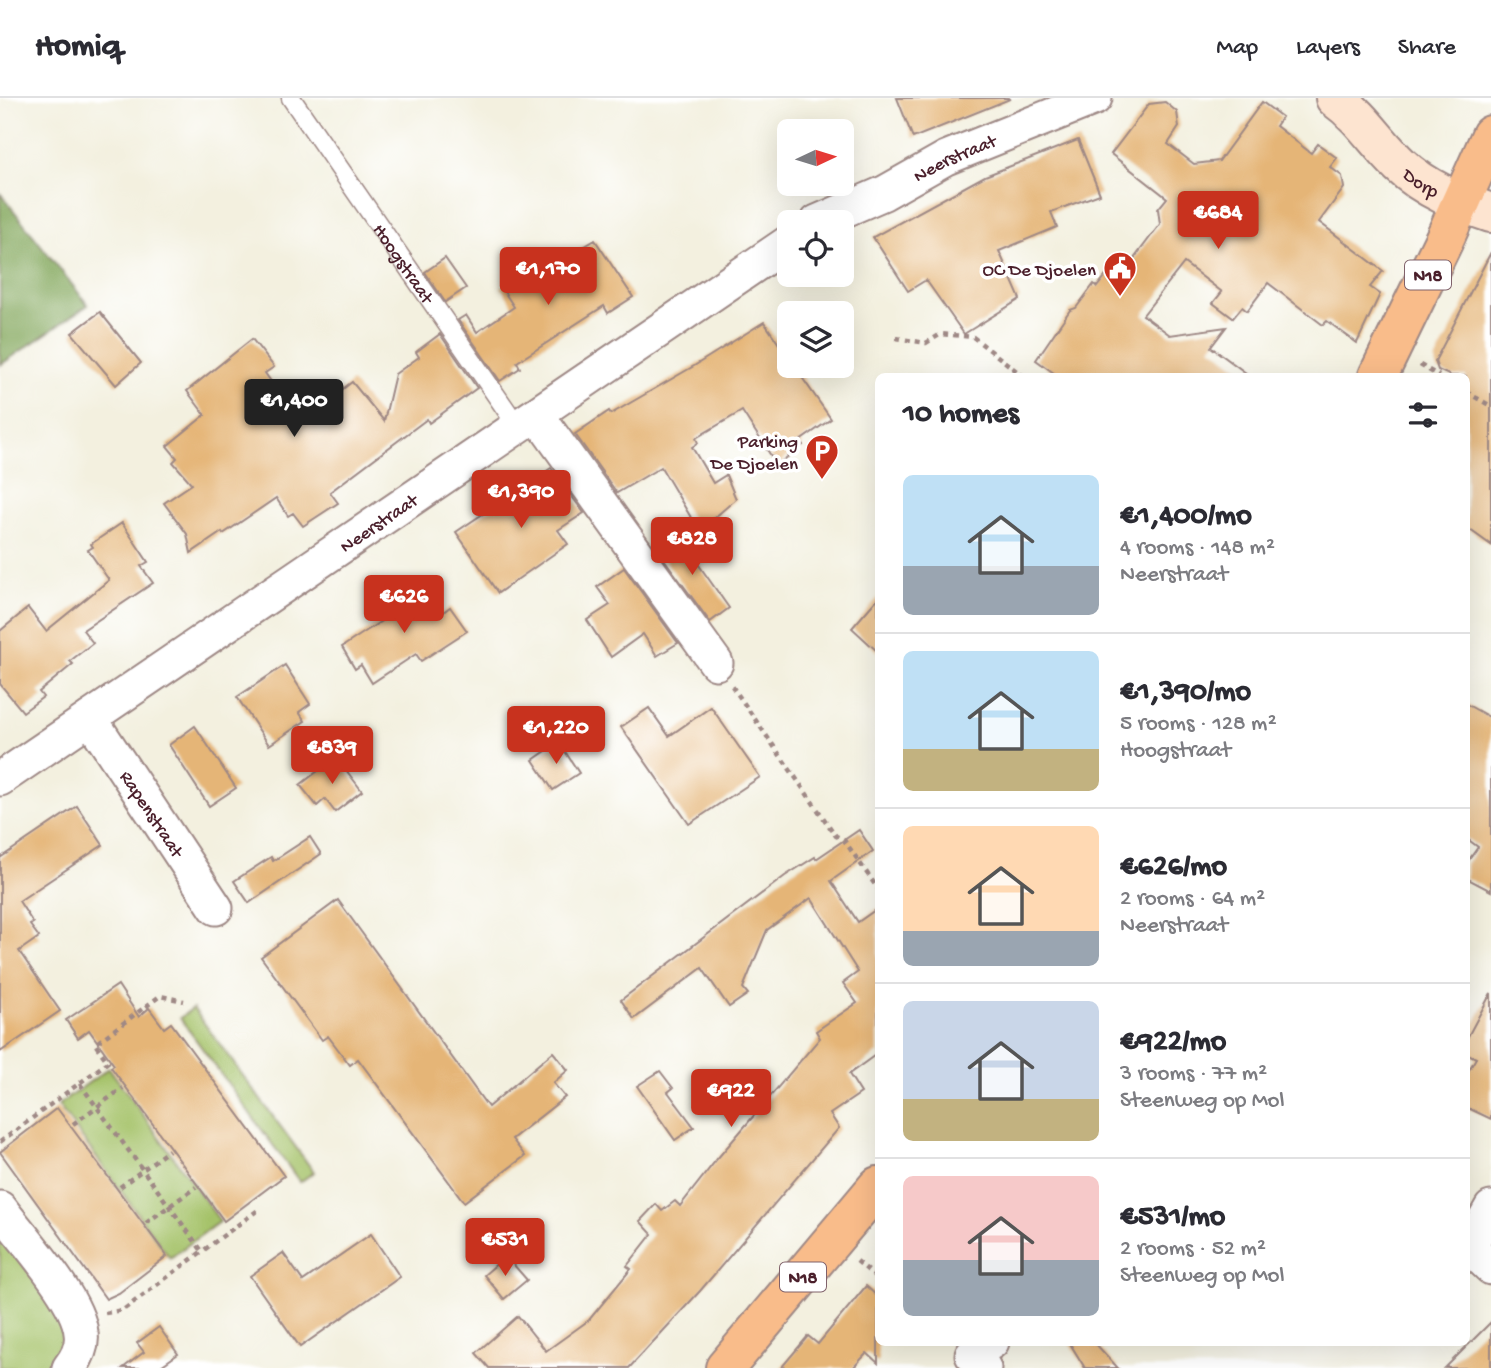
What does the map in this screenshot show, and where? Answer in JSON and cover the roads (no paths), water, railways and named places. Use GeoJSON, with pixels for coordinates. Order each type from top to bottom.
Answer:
{"type":"FeatureCollection","features":[{"type":"Feature","properties":{"kind":"main road","name":"Dorp"},"geometry":{"type":"LineString","coordinates":[[1476,208],[1491,135]]}},
{"type":"Feature","properties":{"kind":"main road","name":"N18"},"geometry":{"type":"LineString","coordinates":[[1380,373],[1476,208]]}},
{"type":"Feature","properties":{"kind":"main road","name":"N18"},"geometry":{"type":"LineString","coordinates":[[725,1368],[875,1190]]}},
{"type":"Feature","properties":{"kind":"street","name":"Neerstraat"},"geometry":{"type":"LineString","coordinates":[[845,210],[884,193],[946,158],[1095,98]]}},
{"type":"Feature","properties":{"kind":"street","name":"Dorp"},"geometry":{"type":"LineString","coordinates":[[1335,98],[1354,111],[1399,164],[1425,184],[1476,208]]}},
{"type":"Feature","properties":{"kind":"street","name":"Neerstraat"},"geometry":{"type":"LineString","coordinates":[[0,779],[777,250]]}},
{"type":"Feature","properties":{"kind":"street","name":"Hoogstraat"},"geometry":{"type":"LineString","coordinates":[[527,421],[716,663]]}},
{"type":"Feature","properties":{"kind":"street","name":"Rapenstraat"},"geometry":{"type":"LineString","coordinates":[[90,718],[216,908]]}},
{"type":"Feature","properties":{"kind":"street"},"geometry":{"type":"LineString","coordinates":[[0,1208],[76,1313],[81,1331],[81,1346],[69,1368]]}},
{"type":"Feature","properties":{"kind":"street"},"geometry":{"type":"LineString","coordinates":[[1476,1253],[1491,1208]]}},
{"type":"Feature","properties":{"kind":"street"},"geometry":{"type":"LineString","coordinates":[[984,1368],[972,1355],[986,1346]]}},
{"type":"Feature","properties":{"kind":"lane","name":"Hoogstraat"},"geometry":{"type":"LineString","coordinates":[[291,98],[527,421]]}},
{"type":"Feature","properties":{"kind":"place","name":"OC De Djoelen"},"geometry":{"type":"Point","coordinates":[1120,298]}},
{"type":"Feature","properties":{"kind":"place","name":"Parking De Djoelen"},"geometry":{"type":"Point","coordinates":[822,481]}}]}
